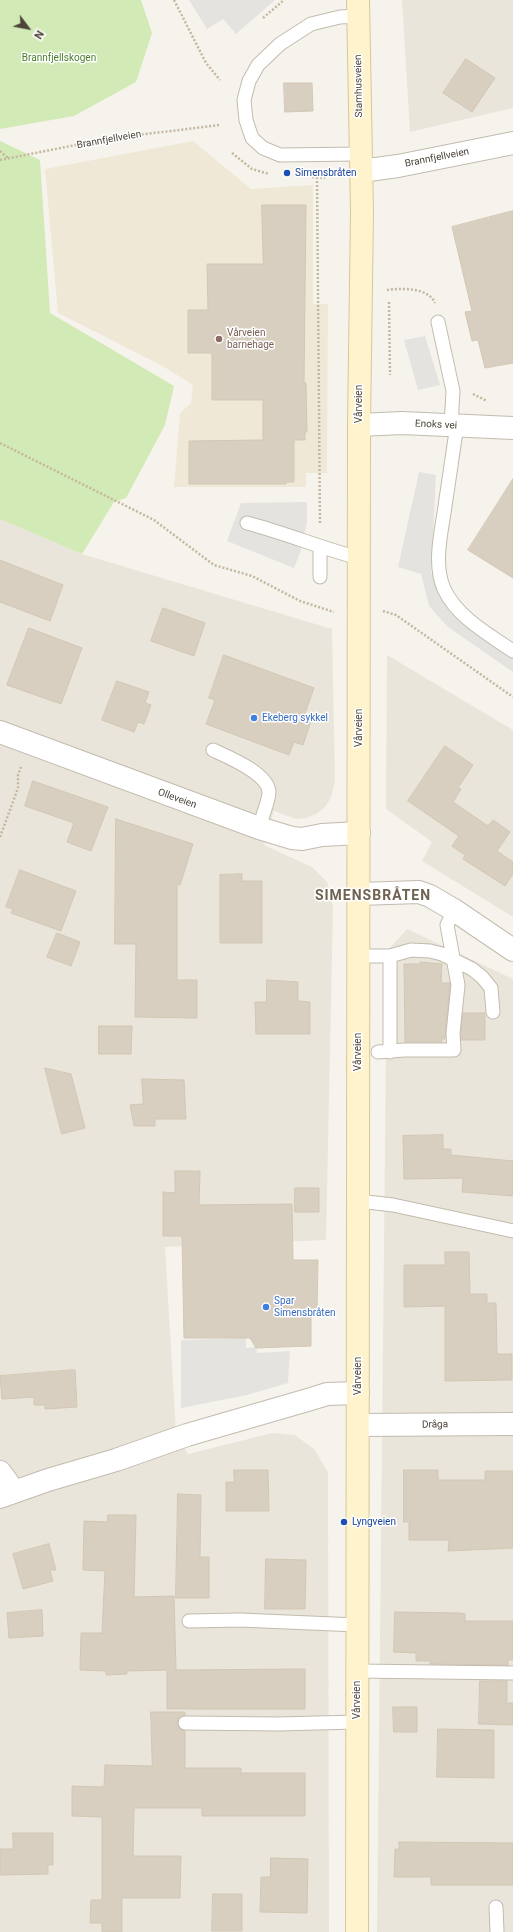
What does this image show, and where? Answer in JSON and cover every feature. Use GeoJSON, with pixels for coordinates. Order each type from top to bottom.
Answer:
{"type":"FeatureCollection","features":[{"type":"Feature","properties":{"kind":"street","name":"Stamhusveien"},"geometry":{"type":"LineString","coordinates":[[358,8],[360,162]]}},
{"type":"Feature","properties":{"kind":"street","name":"Brannfjellveien"},"geometry":{"type":"LineString","coordinates":[[360,162],[398,166],[513,143]]}},
{"type":"Feature","properties":{"kind":"street","name":"Vårveien"},"geometry":{"type":"LineString","coordinates":[[357,1932],[360,162]]}},
{"type":"Feature","properties":{"kind":"street","name":"Enoks vei"},"geometry":{"type":"LineString","coordinates":[[359,425],[402,423],[513,428]]}},
{"type":"Feature","properties":{"kind":"street","name":"Olleveien"},"geometry":{"type":"LineString","coordinates":[[0,732],[259,828],[292,838],[302,839],[322,835],[359,833]]}},
{"type":"Feature","properties":{"kind":"street"},"geometry":{"type":"LineString","coordinates":[[359,894],[419,892],[430,896],[454,910],[513,950]]}},
{"type":"Feature","properties":{"kind":"street"},"geometry":{"type":"LineString","coordinates":[[0,1472],[7,1494],[116,1460],[187,1435],[327,1394],[358,1393]]}},
{"type":"Feature","properties":{"kind":"street","name":"Dråga"},"geometry":{"type":"LineString","coordinates":[[358,1425],[513,1424]]}},
{"type":"Feature","properties":{"kind":"lane","name":"Brannfjellveien"},"geometry":{"type":"LineString","coordinates":[[358,8],[340,17],[311,24],[280,44],[258,65],[249,81],[244,100],[246,120],[252,138],[263,148],[280,155],[360,162]]}},
{"type":"Feature","properties":{"kind":"lane"},"geometry":{"type":"LineString","coordinates":[[438,322],[453,391],[454,426],[440,547],[440,576],[444,590],[462,613],[476,626],[513,652]]}},
{"type":"Feature","properties":{"kind":"lane"},"geometry":{"type":"LineString","coordinates":[[247,523],[284,532],[320,547],[359,558]]}},
{"type":"Feature","properties":{"kind":"lane"},"geometry":{"type":"LineString","coordinates":[[320,547],[320,577]]}},
{"type":"Feature","properties":{"kind":"lane"},"geometry":{"type":"LineString","coordinates":[[213,750],[237,762],[264,779],[269,792],[259,828]]}},
{"type":"Feature","properties":{"kind":"lane"},"geometry":{"type":"LineString","coordinates":[[390,956],[384,1052],[404,1050],[454,1050],[453,1033],[458,985],[447,934],[447,925],[454,910]]}},
{"type":"Feature","properties":{"kind":"lane"},"geometry":{"type":"LineString","coordinates":[[358,956],[390,956],[412,950],[430,951],[442,954],[454,962],[472,969],[486,982],[492,995],[493,1012]]}},
{"type":"Feature","properties":{"kind":"lane"},"geometry":{"type":"LineString","coordinates":[[358,1201],[393,1205],[513,1231]]}},
{"type":"Feature","properties":{"kind":"lane"},"geometry":{"type":"LineString","coordinates":[[189,1621],[240,1620],[357,1625]]}},
{"type":"Feature","properties":{"kind":"lane"},"geometry":{"type":"LineString","coordinates":[[357,1671],[513,1673]]}},
{"type":"Feature","properties":{"kind":"lane"},"geometry":{"type":"LineString","coordinates":[[185,1723],[278,1724],[357,1722]]}},
{"type":"Feature","properties":{"kind":"lane"},"geometry":{"type":"LineString","coordinates":[[496,1907],[497,1932]]}},
{"type":"Feature","properties":{"kind":"path"},"geometry":{"type":"LineString","coordinates":[[174,0],[206,62],[220,80]]}},
{"type":"Feature","properties":{"kind":"path"},"geometry":{"type":"LineString","coordinates":[[263,18],[284,0]]}},
{"type":"Feature","properties":{"kind":"path","name":"Brannfjellveien"},"geometry":{"type":"LineString","coordinates":[[0,160],[106,139],[219,125]]}},
{"type":"Feature","properties":{"kind":"path"},"geometry":{"type":"LineString","coordinates":[[0,151],[8,158]]}},
{"type":"Feature","properties":{"kind":"path"},"geometry":{"type":"LineString","coordinates":[[318,177],[320,547]]}},
{"type":"Feature","properties":{"kind":"path"},"geometry":{"type":"LineString","coordinates":[[387,290],[418,291],[427,295],[434,300],[441,316],[438,322]]}},
{"type":"Feature","properties":{"kind":"path"},"geometry":{"type":"LineString","coordinates":[[389,302],[390,375]]}},
{"type":"Feature","properties":{"kind":"path"},"geometry":{"type":"LineString","coordinates":[[453,391],[464,388],[479,398],[492,402]]}},
{"type":"Feature","properties":{"kind":"path"},"geometry":{"type":"LineString","coordinates":[[0,443],[154,520],[214,565],[252,576],[315,607],[330,612],[341,613]]}},
{"type":"Feature","properties":{"kind":"path"},"geometry":{"type":"LineString","coordinates":[[378,611],[387,611],[396,615],[513,697]]}},
{"type":"Feature","properties":{"kind":"path"},"geometry":{"type":"LineString","coordinates":[[0,837],[18,788],[18,774],[21,767]]}},
{"type":"Feature","properties":{"kind":"shaded area"},"geometry":{"type":"Polygon","coordinates":[[[189,0],[275,0],[236,34],[223,19],[207,29],[189,0]]]}},
{"type":"Feature","properties":{"kind":"shaded area"},"geometry":{"type":"Polygon","coordinates":[[[402,0],[513,0],[513,108],[410,132],[402,0]]]}},
{"type":"Feature","properties":{"kind":"shaded area","name":"Vårveien barnehage"},"geometry":{"type":"Polygon","coordinates":[[[193,141],[251,189],[313,185],[313,304],[328,304],[327,473],[306,473],[306,487],[174,487],[180,413],[191,403],[193,385],[161,365],[58,313],[45,169],[193,141]]]}},
{"type":"Feature","properties":{"kind":"shaded area"},"geometry":{"type":"Polygon","coordinates":[[[425,336],[440,385],[418,390],[404,340],[425,336]]]}},
{"type":"Feature","properties":{"kind":"shaded area"},"geometry":{"type":"Polygon","coordinates":[[[419,472],[436,475],[431,574],[451,590],[487,633],[513,649],[513,672],[448,627],[429,606],[421,574],[398,567],[419,472]]]}},
{"type":"Feature","properties":{"kind":"shaded area"},"geometry":{"type":"Polygon","coordinates":[[[307,502],[307,522],[301,550],[294,568],[227,541],[241,503],[307,502]]]}},
{"type":"Feature","properties":{"kind":"shaded area"},"geometry":{"type":"Polygon","coordinates":[[[0,519],[82,554],[332,629],[335,781],[331,797],[326,806],[316,814],[306,818],[296,819],[274,811],[264,845],[312,867],[327,882],[333,906],[326,1240],[165,1247],[176,1434],[188,1454],[273,1433],[295,1435],[314,1449],[328,1472],[329,1932],[0,1932],[0,519]]]}},
{"type":"Feature","properties":{"kind":"shaded area"},"geometry":{"type":"Polygon","coordinates":[[[387,655],[513,730],[513,917],[422,861],[432,842],[386,809],[387,655]]]}},
{"type":"Feature","properties":{"kind":"shaded area"},"geometry":{"type":"Polygon","coordinates":[[[407,929],[513,979],[513,1932],[377,1932],[387,951],[407,929]]]}},
{"type":"Feature","properties":{"kind":"shaded area"},"geometry":{"type":"Polygon","coordinates":[[[246,1338],[246,1348],[256,1347],[257,1353],[290,1351],[288,1383],[247,1395],[181,1408],[181,1340],[246,1338]]]}},
{"type":"Feature","properties":{"kind":"green space","name":"Brannfjellskogen"},"geometry":{"type":"Polygon","coordinates":[[[0,0],[141,0],[152,33],[136,82],[74,116],[0,129],[0,0]]]}},
{"type":"Feature","properties":{"kind":"green space"},"geometry":{"type":"Polygon","coordinates":[[[0,141],[40,160],[50,313],[174,386],[165,425],[126,498],[114,502],[82,554],[0,519],[0,141]]]}},
{"type":"Feature","properties":{"kind":"building"},"geometry":{"type":"Polygon","coordinates":[[[466,59],[495,78],[472,112],[443,93],[466,59]]]}},
{"type":"Feature","properties":{"kind":"building"},"geometry":{"type":"Polygon","coordinates":[[[284,83],[312,83],[313,111],[285,112],[284,83]]]}},
{"type":"Feature","properties":{"kind":"building"},"geometry":{"type":"Polygon","coordinates":[[[262,205],[306,205],[304,383],[306,383],[307,432],[305,432],[305,440],[294,440],[294,482],[286,482],[286,484],[189,484],[189,441],[263,440],[263,400],[212,400],[212,353],[188,353],[188,310],[208,310],[207,264],[263,264],[262,205]]]}},
{"type":"Feature","properties":{"kind":"building"},"geometry":{"type":"Polygon","coordinates":[[[513,211],[513,363],[485,368],[478,340],[472,341],[465,312],[472,311],[452,227],[513,211]]]}},
{"type":"Feature","properties":{"kind":"building"},"geometry":{"type":"Polygon","coordinates":[[[513,479],[513,578],[468,550],[513,479]]]}},
{"type":"Feature","properties":{"kind":"building"},"geometry":{"type":"Polygon","coordinates":[[[0,560],[63,585],[50,621],[0,602],[0,560]]]}},
{"type":"Feature","properties":{"kind":"building"},"geometry":{"type":"Polygon","coordinates":[[[163,608],[205,623],[194,656],[151,641],[163,608]]]}},
{"type":"Feature","properties":{"kind":"building"},"geometry":{"type":"Polygon","coordinates":[[[29,628],[82,648],[61,704],[7,685],[29,628]]]}},
{"type":"Feature","properties":{"kind":"building"},"geometry":{"type":"Polygon","coordinates":[[[224,655],[314,688],[304,716],[312,718],[303,745],[294,742],[289,755],[206,724],[215,700],[209,698],[224,655]]]}},
{"type":"Feature","properties":{"kind":"building"},"geometry":{"type":"Polygon","coordinates":[[[117,681],[149,692],[145,703],[151,705],[144,724],[138,722],[134,732],[102,720],[117,681]]]}},
{"type":"Feature","properties":{"kind":"building"},"geometry":{"type":"Polygon","coordinates":[[[445,746],[473,765],[458,788],[461,789],[453,802],[488,826],[493,820],[510,832],[497,851],[513,862],[513,874],[505,886],[463,859],[465,855],[452,846],[459,836],[408,801],[445,746]]]}},
{"type":"Feature","properties":{"kind":"building"},"geometry":{"type":"Polygon","coordinates":[[[33,781],[108,807],[91,851],[67,842],[74,823],[25,806],[33,781]]]}},
{"type":"Feature","properties":{"kind":"building"},"geometry":{"type":"Polygon","coordinates":[[[116,819],[193,844],[180,885],[177,885],[177,980],[197,980],[197,1018],[135,1017],[136,944],[115,944],[116,819]]]}},
{"type":"Feature","properties":{"kind":"building"},"geometry":{"type":"Polygon","coordinates":[[[20,870],[76,891],[61,931],[11,913],[13,909],[6,907],[20,870]]]}},
{"type":"Feature","properties":{"kind":"building"},"geometry":{"type":"Polygon","coordinates":[[[242,874],[242,881],[262,881],[262,943],[220,943],[220,875],[242,874]]]}},
{"type":"Feature","properties":{"kind":"building"},"geometry":{"type":"Polygon","coordinates":[[[57,933],[80,942],[71,966],[47,957],[57,933]]]}},
{"type":"Feature","properties":{"kind":"building"},"geometry":{"type":"Polygon","coordinates":[[[420,962],[442,964],[441,983],[450,983],[445,1039],[442,1039],[442,1042],[405,1042],[404,964],[421,964],[420,962]]]}},
{"type":"Feature","properties":{"kind":"building"},"geometry":{"type":"Polygon","coordinates":[[[267,980],[298,982],[298,1001],[310,1002],[310,1034],[256,1034],[255,1002],[266,1002],[267,980]]]}},
{"type":"Feature","properties":{"kind":"building"},"geometry":{"type":"Polygon","coordinates":[[[463,1013],[485,1013],[485,1040],[461,1040],[463,1013]]]}},
{"type":"Feature","properties":{"kind":"building"},"geometry":{"type":"Polygon","coordinates":[[[99,1026],[132,1026],[131,1054],[99,1054],[99,1026]]]}},
{"type":"Feature","properties":{"kind":"building"},"geometry":{"type":"Polygon","coordinates":[[[45,1068],[71,1074],[85,1128],[62,1134],[45,1068]]]}},
{"type":"Feature","properties":{"kind":"building"},"geometry":{"type":"Polygon","coordinates":[[[142,1079],[184,1080],[186,1119],[155,1119],[155,1126],[134,1126],[130,1105],[143,1104],[142,1079]]]}},
{"type":"Feature","properties":{"kind":"building"},"geometry":{"type":"Polygon","coordinates":[[[443,1135],[443,1149],[451,1149],[451,1155],[513,1161],[513,1196],[462,1192],[463,1178],[404,1179],[403,1136],[443,1135]]]}},
{"type":"Feature","properties":{"kind":"building"},"geometry":{"type":"Polygon","coordinates":[[[175,1171],[200,1171],[199,1205],[292,1204],[293,1260],[318,1260],[317,1311],[311,1311],[311,1346],[256,1348],[250,1338],[184,1338],[182,1236],[163,1236],[163,1192],[175,1193],[175,1171]]]}},
{"type":"Feature","properties":{"kind":"building"},"geometry":{"type":"Polygon","coordinates":[[[295,1188],[319,1188],[319,1212],[295,1212],[295,1188]]]}},
{"type":"Feature","properties":{"kind":"building"},"geometry":{"type":"Polygon","coordinates":[[[445,1252],[469,1252],[470,1294],[487,1294],[487,1303],[496,1303],[497,1354],[512,1354],[512,1380],[445,1381],[445,1306],[404,1307],[404,1265],[445,1265],[445,1252]]]}},
{"type":"Feature","properties":{"kind":"building"},"geometry":{"type":"Polygon","coordinates":[[[75,1370],[77,1407],[45,1409],[45,1405],[34,1405],[34,1397],[2,1399],[0,1376],[75,1370]]]}},
{"type":"Feature","properties":{"kind":"building"},"geometry":{"type":"Polygon","coordinates":[[[234,1470],[268,1470],[269,1511],[226,1511],[226,1482],[234,1482],[234,1470]]]}},
{"type":"Feature","properties":{"kind":"building"},"geometry":{"type":"Polygon","coordinates":[[[404,1470],[438,1470],[438,1480],[485,1480],[485,1471],[513,1471],[513,1548],[448,1551],[449,1540],[409,1540],[409,1522],[404,1522],[404,1470]]]}},
{"type":"Feature","properties":{"kind":"building"},"geometry":{"type":"Polygon","coordinates":[[[178,1494],[201,1495],[200,1557],[209,1557],[209,1598],[176,1598],[178,1494]]]}},
{"type":"Feature","properties":{"kind":"building"},"geometry":{"type":"Polygon","coordinates":[[[108,1515],[136,1515],[134,1597],[174,1596],[176,1670],[305,1669],[305,1709],[167,1709],[167,1670],[127,1671],[127,1674],[106,1675],[106,1671],[80,1670],[81,1633],[102,1633],[105,1571],[83,1570],[84,1521],[107,1522],[108,1515]]]}},
{"type":"Feature","properties":{"kind":"building"},"geometry":{"type":"Polygon","coordinates":[[[49,1544],[56,1570],[50,1570],[53,1581],[23,1589],[13,1554],[49,1544]]]}},
{"type":"Feature","properties":{"kind":"building"},"geometry":{"type":"Polygon","coordinates":[[[266,1559],[306,1560],[305,1609],[265,1609],[266,1559]]]}},
{"type":"Feature","properties":{"kind":"building"},"geometry":{"type":"Polygon","coordinates":[[[42,1610],[43,1636],[9,1638],[7,1613],[42,1610]]]}},
{"type":"Feature","properties":{"kind":"building"},"geometry":{"type":"Polygon","coordinates":[[[395,1612],[460,1613],[465,1614],[465,1621],[513,1621],[513,1660],[508,1660],[508,1665],[430,1664],[430,1661],[416,1661],[416,1653],[394,1652],[395,1612]]]}},
{"type":"Feature","properties":{"kind":"building"},"geometry":{"type":"Polygon","coordinates":[[[480,1681],[507,1681],[507,1703],[513,1703],[513,1725],[479,1724],[480,1681]]]}},
{"type":"Feature","properties":{"kind":"building"},"geometry":{"type":"Polygon","coordinates":[[[393,1707],[417,1707],[417,1732],[394,1732],[393,1707]]]}},
{"type":"Feature","properties":{"kind":"building"},"geometry":{"type":"Polygon","coordinates":[[[151,1712],[185,1712],[185,1715],[178,1719],[177,1723],[181,1730],[185,1731],[185,1768],[241,1768],[241,1773],[305,1773],[305,1816],[202,1816],[202,1808],[134,1808],[133,1856],[181,1856],[180,1898],[122,1898],[122,1932],[102,1932],[102,1923],[90,1923],[91,1900],[102,1900],[102,1817],[72,1816],[72,1786],[104,1787],[105,1765],[152,1766],[151,1712]]]}},
{"type":"Feature","properties":{"kind":"building"},"geometry":{"type":"Polygon","coordinates":[[[438,1729],[494,1730],[494,1778],[437,1777],[438,1729]]]}},
{"type":"Feature","properties":{"kind":"building"},"geometry":{"type":"Polygon","coordinates":[[[13,1833],[53,1833],[53,1865],[48,1865],[48,1874],[0,1875],[0,1849],[13,1849],[13,1833]]]}},
{"type":"Feature","properties":{"kind":"building"},"geometry":{"type":"Polygon","coordinates":[[[399,1842],[513,1843],[513,1885],[431,1885],[431,1877],[394,1877],[395,1849],[399,1849],[399,1842]]]}},
{"type":"Feature","properties":{"kind":"building"},"geometry":{"type":"Polygon","coordinates":[[[271,1858],[308,1859],[307,1913],[260,1912],[261,1877],[270,1877],[271,1858]]]}},
{"type":"Feature","properties":{"kind":"building"},"geometry":{"type":"Polygon","coordinates":[[[213,1894],[242,1894],[242,1931],[212,1931],[213,1894]]]}},
{"type":"Feature","properties":{"kind":"place","name":"Simensbråten"},"geometry":{"type":"Point","coordinates":[287,173]}},
{"type":"Feature","properties":{"kind":"place","name":"Vårveien barnehage"},"geometry":{"type":"Point","coordinates":[219,339]}},
{"type":"Feature","properties":{"kind":"place","name":"Ekeberg sykkel"},"geometry":{"type":"Point","coordinates":[254,718]}},
{"type":"Feature","properties":{"kind":"place","name":"Spar Simensbråten"},"geometry":{"type":"Point","coordinates":[266,1307]}},
{"type":"Feature","properties":{"kind":"place","name":"Lyngveien"},"geometry":{"type":"Point","coordinates":[344,1522]}},
{"type":"Feature","properties":{"kind":"district","name":"SIMENSBRÅTEN"},"geometry":{"type":"Point","coordinates":[373,896]}}]}
